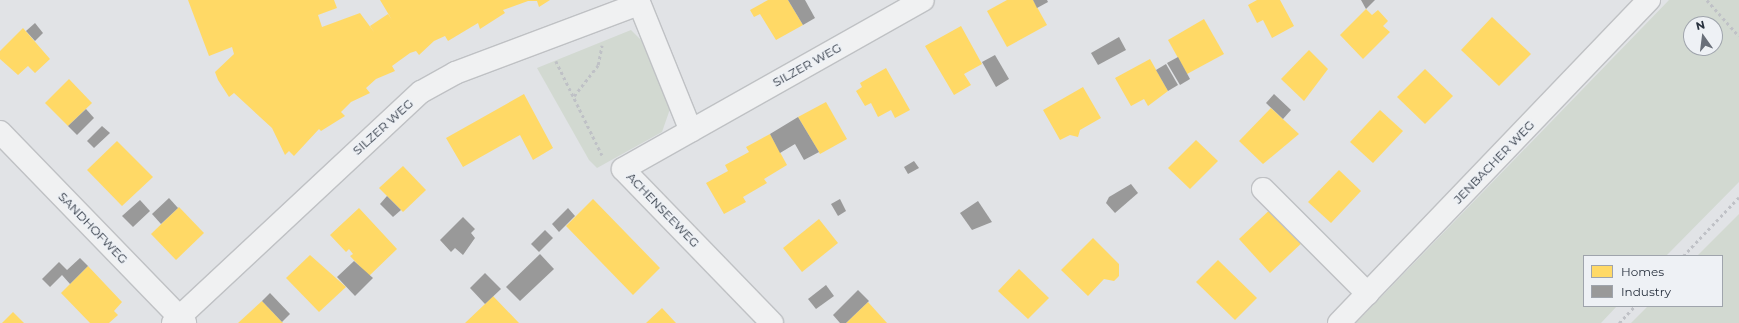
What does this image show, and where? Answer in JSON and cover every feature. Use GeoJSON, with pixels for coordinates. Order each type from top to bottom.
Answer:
{"type":"FeatureCollection","features":[{"type":"Feature","properties":{"kind":"street","name":"SILZER WEG"},"geometry":{"type":"LineString","coordinates":[[692,131],[923,0]]}},
{"type":"Feature","properties":{"kind":"street","name":"JENBACHER WEG"},"geometry":{"type":"LineString","coordinates":[[1339,323],[1649,0]]}},
{"type":"Feature","properties":{"kind":"street","name":"SILZER WEG"},"geometry":{"type":"LineString","coordinates":[[179,321],[421,92],[455,73],[639,2]]}},
{"type":"Feature","properties":{"kind":"street"},"geometry":{"type":"LineString","coordinates":[[639,2],[692,131]]}},
{"type":"Feature","properties":{"kind":"street","name":"ACHENSEEWEG"},"geometry":{"type":"LineString","coordinates":[[692,131],[623,169],[772,323]]}},
{"type":"Feature","properties":{"kind":"street","name":"SANDHOFWEG"},"geometry":{"type":"LineString","coordinates":[[0,132],[179,321]]}},
{"type":"Feature","properties":{"kind":"street"},"geometry":{"type":"LineString","coordinates":[[1263,189],[1368,294]]}},
{"type":"Feature","properties":{"kind":"path"},"geometry":{"type":"LineString","coordinates":[[1707,0],[1739,36]]}},
{"type":"Feature","properties":{"kind":"path"},"geometry":{"type":"LineString","coordinates":[[574,96],[598,65],[602,50],[595,20]]}},
{"type":"Feature","properties":{"kind":"path"},"geometry":{"type":"LineString","coordinates":[[545,39],[604,159]]}},
{"type":"Feature","properties":{"kind":"path"},"geometry":{"type":"LineString","coordinates":[[1684,255],[1739,197]]}},
{"type":"Feature","properties":{"kind":"path"},"geometry":{"type":"LineString","coordinates":[[1619,323],[1634,307]]}},
{"type":"Feature","properties":{"kind":"shaded area"},"geometry":{"type":"Polygon","coordinates":[[[1669,0],[1739,0],[1739,182],[1667,255],[1583,255],[1583,307],[1616,307],[1601,323],[1356,323],[1669,0]]]}},
{"type":"Feature","properties":{"kind":"shaded area"},"geometry":{"type":"Polygon","coordinates":[[[631,30],[641,40],[670,109],[662,132],[597,168],[589,160],[537,68],[631,30]]]}},
{"type":"Feature","properties":{"kind":"shaded area"},"geometry":{"type":"Polygon","coordinates":[[[1739,214],[1739,323],[1631,323],[1647,307],[1723,307],[1723,255],[1698,255],[1739,214]]]}},
{"type":"Feature","properties":{"kind":"building: Homes"},"geometry":{"type":"Polygon","coordinates":[[[188,0],[334,0],[337,8],[318,15],[322,27],[360,13],[374,32],[370,26],[388,14],[392,20],[380,0],[550,0],[539,7],[537,1],[528,1],[503,10],[505,13],[480,29],[478,23],[448,41],[445,36],[434,41],[419,55],[416,51],[410,53],[392,66],[395,71],[376,79],[366,88],[370,93],[351,102],[341,112],[345,116],[321,131],[319,129],[294,156],[289,151],[285,155],[272,128],[234,93],[229,97],[218,80],[215,72],[234,54],[232,47],[209,56],[188,0]]]}},
{"type":"Feature","properties":{"kind":"building: Homes"},"geometry":{"type":"Polygon","coordinates":[[[768,0],[788,0],[803,25],[776,40],[760,14],[754,17],[750,10],[768,0]]]}},
{"type":"Feature","properties":{"kind":"building: Homes"},"geometry":{"type":"Polygon","coordinates":[[[1007,0],[1033,0],[1047,25],[1007,47],[987,11],[1007,0]]]}},
{"type":"Feature","properties":{"kind":"building: Homes"},"geometry":{"type":"Polygon","coordinates":[[[1257,0],[1280,0],[1294,26],[1272,38],[1263,20],[1257,23],[1248,5],[1257,0]]]}},
{"type":"Feature","properties":{"kind":"building: Homes"},"geometry":{"type":"Polygon","coordinates":[[[1366,9],[1372,15],[1378,10],[1388,21],[1383,26],[1390,32],[1363,59],[1340,35],[1366,9]]]}},
{"type":"Feature","properties":{"kind":"building: Homes"},"geometry":{"type":"Polygon","coordinates":[[[1492,17],[1531,54],[1499,86],[1461,50],[1492,17]]]}},
{"type":"Feature","properties":{"kind":"building: Homes"},"geometry":{"type":"Polygon","coordinates":[[[1204,19],[1224,54],[1187,74],[1168,40],[1204,19]]]}},
{"type":"Feature","properties":{"kind":"building: Homes"},"geometry":{"type":"Polygon","coordinates":[[[961,26],[982,64],[964,74],[971,85],[954,95],[925,46],[961,26]]]}},
{"type":"Feature","properties":{"kind":"building: Homes"},"geometry":{"type":"Polygon","coordinates":[[[23,28],[50,59],[35,73],[28,66],[18,75],[0,59],[0,51],[23,28]]]}},
{"type":"Feature","properties":{"kind":"building: Homes"},"geometry":{"type":"Polygon","coordinates":[[[1309,50],[1328,69],[1304,101],[1281,79],[1309,50]]]}},
{"type":"Feature","properties":{"kind":"building: Homes"},"geometry":{"type":"Polygon","coordinates":[[[1150,59],[1168,91],[1148,106],[1144,99],[1131,106],[1115,78],[1150,59]]]}},
{"type":"Feature","properties":{"kind":"building: Homes"},"geometry":{"type":"Polygon","coordinates":[[[886,68],[910,110],[895,118],[891,110],[878,117],[871,103],[865,106],[856,91],[862,87],[860,83],[886,68]]]}},
{"type":"Feature","properties":{"kind":"building: Homes"},"geometry":{"type":"Polygon","coordinates":[[[1425,69],[1453,96],[1425,124],[1397,97],[1425,69]]]}},
{"type":"Feature","properties":{"kind":"building: Homes"},"geometry":{"type":"Polygon","coordinates":[[[69,79],[92,103],[68,126],[45,103],[69,79]]]}},
{"type":"Feature","properties":{"kind":"building: Homes"},"geometry":{"type":"Polygon","coordinates":[[[1083,87],[1101,118],[1080,130],[1078,137],[1070,135],[1060,140],[1043,110],[1083,87]]]}},
{"type":"Feature","properties":{"kind":"building: Homes"},"geometry":{"type":"Polygon","coordinates":[[[524,94],[553,148],[533,160],[520,135],[463,167],[446,138],[524,94]]]}},
{"type":"Feature","properties":{"kind":"building: Homes"},"geometry":{"type":"Polygon","coordinates":[[[826,102],[847,139],[820,154],[798,117],[826,102]]]}},
{"type":"Feature","properties":{"kind":"building: Homes"},"geometry":{"type":"Polygon","coordinates":[[[1271,108],[1299,134],[1263,164],[1239,141],[1271,108]]]}},
{"type":"Feature","properties":{"kind":"building: Homes"},"geometry":{"type":"Polygon","coordinates":[[[1380,110],[1403,131],[1373,163],[1350,142],[1380,110]]]}},
{"type":"Feature","properties":{"kind":"building: Homes"},"geometry":{"type":"Polygon","coordinates":[[[770,134],[787,165],[764,179],[767,183],[743,197],[746,202],[724,214],[706,183],[728,171],[725,165],[749,152],[746,147],[770,134]]]}},
{"type":"Feature","properties":{"kind":"building: Homes"},"geometry":{"type":"Polygon","coordinates":[[[1196,140],[1218,161],[1190,189],[1168,168],[1196,140]]]}},
{"type":"Feature","properties":{"kind":"building: Homes"},"geometry":{"type":"Polygon","coordinates":[[[117,141],[153,177],[122,206],[87,170],[117,141]]]}},
{"type":"Feature","properties":{"kind":"building: Homes"},"geometry":{"type":"Polygon","coordinates":[[[403,166],[426,190],[403,212],[379,188],[403,166]]]}},
{"type":"Feature","properties":{"kind":"building: Homes"},"geometry":{"type":"Polygon","coordinates":[[[1339,170],[1361,191],[1331,223],[1308,202],[1339,170]]]}},
{"type":"Feature","properties":{"kind":"building: Homes"},"geometry":{"type":"Polygon","coordinates":[[[593,199],[660,268],[633,295],[566,226],[593,199]]]}},
{"type":"Feature","properties":{"kind":"building: Homes"},"geometry":{"type":"Polygon","coordinates":[[[1276,204],[1307,238],[1270,273],[1239,239],[1276,204]]]}},
{"type":"Feature","properties":{"kind":"building: Homes"},"geometry":{"type":"Polygon","coordinates":[[[179,207],[204,233],[176,260],[151,234],[179,207]]]}},
{"type":"Feature","properties":{"kind":"building: Homes"},"geometry":{"type":"Polygon","coordinates":[[[359,208],[397,249],[369,276],[350,256],[353,254],[349,249],[346,252],[330,235],[359,208]]]}},
{"type":"Feature","properties":{"kind":"building: Homes"},"geometry":{"type":"Polygon","coordinates":[[[819,219],[838,243],[802,272],[783,248],[819,219]]]}},
{"type":"Feature","properties":{"kind":"building: Homes"},"geometry":{"type":"Polygon","coordinates":[[[1093,238],[1119,264],[1119,276],[1114,281],[1104,279],[1088,296],[1061,270],[1093,238]]]}},
{"type":"Feature","properties":{"kind":"building: Homes"},"geometry":{"type":"Polygon","coordinates":[[[310,255],[346,287],[319,312],[286,278],[310,255]]]}},
{"type":"Feature","properties":{"kind":"building: Homes"},"geometry":{"type":"Polygon","coordinates":[[[1218,260],[1257,298],[1235,320],[1196,282],[1218,260]]]}},
{"type":"Feature","properties":{"kind":"building: Homes"},"geometry":{"type":"Polygon","coordinates":[[[88,266],[122,302],[114,311],[118,315],[109,323],[90,323],[61,293],[88,266]]]}},
{"type":"Feature","properties":{"kind":"building: Homes"},"geometry":{"type":"Polygon","coordinates":[[[1019,269],[1049,298],[1028,319],[998,291],[1019,269]]]}},
{"type":"Feature","properties":{"kind":"building: Homes"},"geometry":{"type":"Polygon","coordinates":[[[493,296],[519,323],[465,323],[485,304],[493,296]]]}},
{"type":"Feature","properties":{"kind":"building: Homes"},"geometry":{"type":"Polygon","coordinates":[[[262,301],[283,323],[238,323],[262,301]]]}},
{"type":"Feature","properties":{"kind":"building: Homes"},"geometry":{"type":"Polygon","coordinates":[[[868,302],[887,323],[846,323],[868,302]]]}},
{"type":"Feature","properties":{"kind":"building: Homes"},"geometry":{"type":"Polygon","coordinates":[[[662,308],[676,323],[646,323],[662,308]]]}},
{"type":"Feature","properties":{"kind":"building: Homes"},"geometry":{"type":"Polygon","coordinates":[[[13,312],[24,323],[2,323],[13,312]]]}},
{"type":"Feature","properties":{"kind":"building: Industry"},"geometry":{"type":"Polygon","coordinates":[[[788,0],[805,0],[815,18],[803,25],[788,0]]]}},
{"type":"Feature","properties":{"kind":"building: Industry"},"geometry":{"type":"Polygon","coordinates":[[[1033,0],[1047,0],[1048,2],[1037,8],[1033,0]]]}},
{"type":"Feature","properties":{"kind":"building: Industry"},"geometry":{"type":"Polygon","coordinates":[[[1361,0],[1375,0],[1366,9],[1361,0]]]}},
{"type":"Feature","properties":{"kind":"building: Industry"},"geometry":{"type":"Polygon","coordinates":[[[35,23],[43,33],[35,41],[26,31],[35,23]]]}},
{"type":"Feature","properties":{"kind":"building: Industry"},"geometry":{"type":"Polygon","coordinates":[[[1119,37],[1126,50],[1098,65],[1091,53],[1119,37]]]}},
{"type":"Feature","properties":{"kind":"building: Industry"},"geometry":{"type":"Polygon","coordinates":[[[995,55],[1009,79],[996,87],[982,62],[995,55]]]}},
{"type":"Feature","properties":{"kind":"building: Industry"},"geometry":{"type":"Polygon","coordinates":[[[1178,57],[1190,79],[1180,85],[1167,63],[1178,57]]]}},
{"type":"Feature","properties":{"kind":"building: Industry"},"geometry":{"type":"Polygon","coordinates":[[[1166,64],[1178,85],[1168,91],[1156,70],[1166,64]]]}},
{"type":"Feature","properties":{"kind":"building: Industry"},"geometry":{"type":"Polygon","coordinates":[[[1274,94],[1291,110],[1283,119],[1266,103],[1274,94]]]}},
{"type":"Feature","properties":{"kind":"building: Industry"},"geometry":{"type":"Polygon","coordinates":[[[86,109],[94,118],[77,135],[68,126],[86,109]]]}},
{"type":"Feature","properties":{"kind":"building: Industry"},"geometry":{"type":"Polygon","coordinates":[[[798,117],[819,152],[804,160],[795,144],[780,153],[770,134],[798,117]]]}},
{"type":"Feature","properties":{"kind":"building: Industry"},"geometry":{"type":"Polygon","coordinates":[[[102,126],[110,133],[94,148],[87,141],[102,126]]]}},
{"type":"Feature","properties":{"kind":"building: Industry"},"geometry":{"type":"Polygon","coordinates":[[[914,161],[919,168],[908,174],[904,167],[914,161]]]}},
{"type":"Feature","properties":{"kind":"building: Industry"},"geometry":{"type":"Polygon","coordinates":[[[1131,184],[1138,193],[1115,213],[1106,203],[1109,197],[1131,184]]]}},
{"type":"Feature","properties":{"kind":"building: Industry"},"geometry":{"type":"Polygon","coordinates":[[[387,196],[401,210],[393,217],[380,204],[387,196]]]}},
{"type":"Feature","properties":{"kind":"building: Industry"},"geometry":{"type":"Polygon","coordinates":[[[169,198],[178,208],[161,224],[152,214],[169,198]]]}},
{"type":"Feature","properties":{"kind":"building: Industry"},"geometry":{"type":"Polygon","coordinates":[[[840,199],[846,211],[838,216],[831,204],[840,199]]]}},
{"type":"Feature","properties":{"kind":"building: Industry"},"geometry":{"type":"Polygon","coordinates":[[[140,200],[150,211],[133,227],[122,216],[140,200]]]}},
{"type":"Feature","properties":{"kind":"building: Industry"},"geometry":{"type":"Polygon","coordinates":[[[978,201],[992,222],[972,230],[960,213],[978,201]]]}},
{"type":"Feature","properties":{"kind":"building: Industry"},"geometry":{"type":"Polygon","coordinates":[[[568,208],[575,216],[559,232],[552,224],[568,208]]]}},
{"type":"Feature","properties":{"kind":"building: Industry"},"geometry":{"type":"Polygon","coordinates":[[[463,217],[475,229],[471,233],[475,238],[463,255],[455,248],[451,252],[440,240],[463,217]]]}},
{"type":"Feature","properties":{"kind":"building: Industry"},"geometry":{"type":"Polygon","coordinates":[[[545,230],[553,238],[539,252],[531,244],[545,230]]]}},
{"type":"Feature","properties":{"kind":"building: Industry"},"geometry":{"type":"Polygon","coordinates":[[[540,254],[554,269],[520,301],[506,287],[540,254]]]}},
{"type":"Feature","properties":{"kind":"building: Industry"},"geometry":{"type":"Polygon","coordinates":[[[80,258],[88,266],[70,284],[62,275],[50,287],[42,279],[59,262],[67,270],[80,258]]]}},
{"type":"Feature","properties":{"kind":"building: Industry"},"geometry":{"type":"Polygon","coordinates":[[[354,261],[373,278],[355,296],[337,277],[354,261]]]}},
{"type":"Feature","properties":{"kind":"building: Industry"},"geometry":{"type":"Polygon","coordinates":[[[485,273],[501,289],[485,304],[470,288],[485,273]]]}},
{"type":"Feature","properties":{"kind":"building: Industry"},"geometry":{"type":"Polygon","coordinates":[[[826,285],[834,296],[816,309],[808,299],[826,285]]]}},
{"type":"Feature","properties":{"kind":"building: Industry"},"geometry":{"type":"Polygon","coordinates":[[[858,290],[869,301],[846,323],[840,323],[833,315],[858,290]]]}},
{"type":"Feature","properties":{"kind":"building: Industry"},"geometry":{"type":"Polygon","coordinates":[[[270,293],[290,314],[282,322],[262,301],[270,293]]]}}]}
